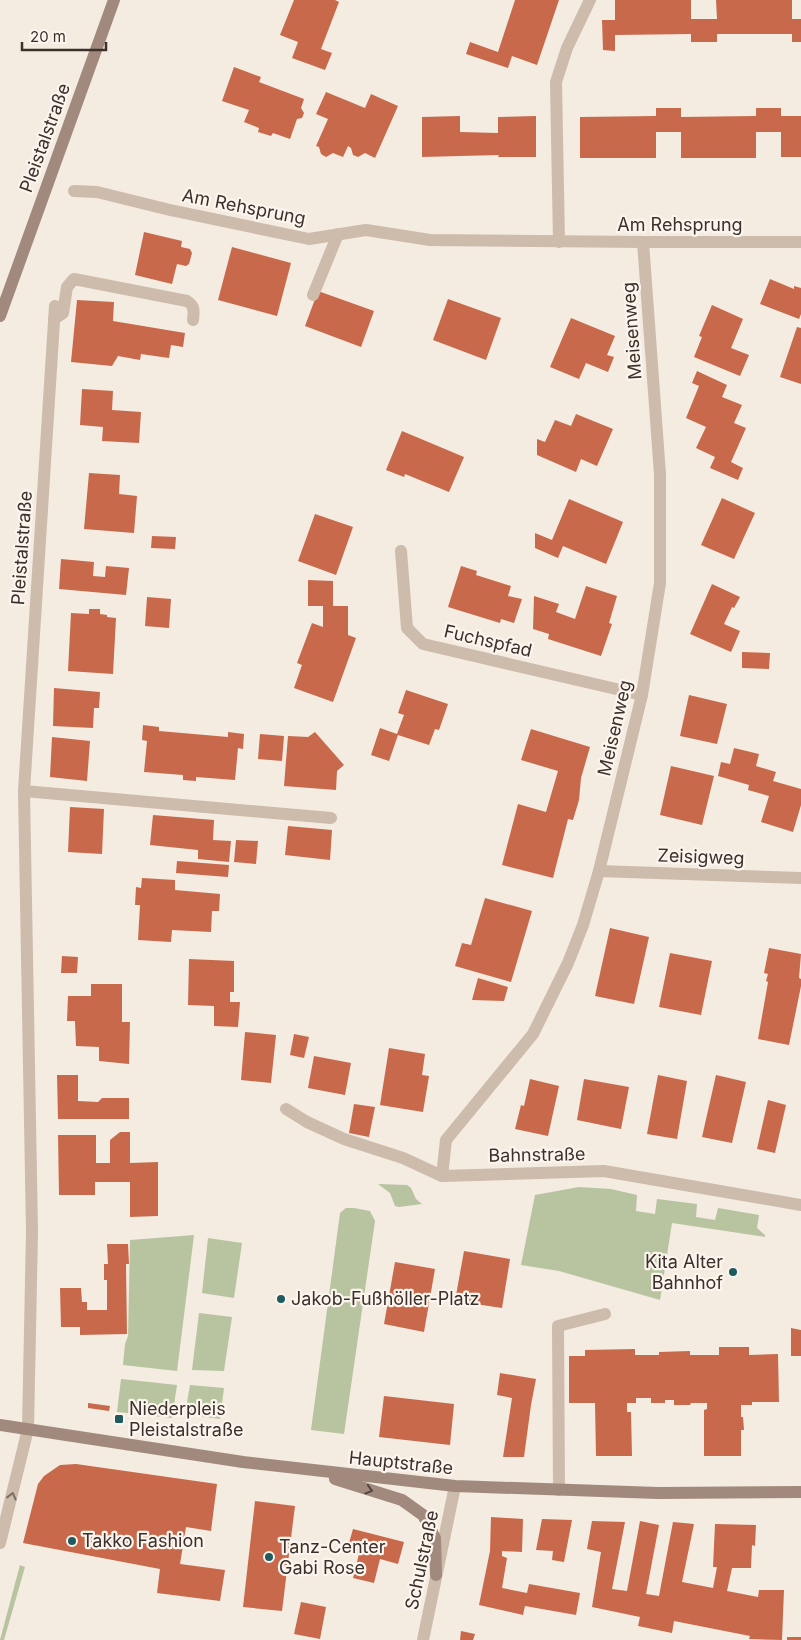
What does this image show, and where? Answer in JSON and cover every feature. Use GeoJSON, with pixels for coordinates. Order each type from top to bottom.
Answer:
{"type":"FeatureCollection","features":[{"type":"Feature","properties":{"kind":"main road","name":"Pleistalstraße"},"geometry":{"type":"LineString","coordinates":[[0,316],[114,0]]}},
{"type":"Feature","properties":{"kind":"main road","name":"Hauptstraße"},"geometry":{"type":"LineString","coordinates":[[0,1425],[243,1462],[455,1486],[658,1493],[801,1492]]}},
{"type":"Feature","properties":{"kind":"main road"},"geometry":{"type":"LineString","coordinates":[[306,1470],[402,1500],[423,1515],[434,1538],[436,1575]]}},
{"type":"Feature","properties":{"kind":"street"},"geometry":{"type":"LineString","coordinates":[[559,242],[556,82],[567,48],[590,0]]}},
{"type":"Feature","properties":{"kind":"street","name":"Am Rehsprung"},"geometry":{"type":"LineString","coordinates":[[74,191],[97,192],[170,210],[309,239],[366,230],[430,240],[801,242]]}},
{"type":"Feature","properties":{"kind":"street"},"geometry":{"type":"LineString","coordinates":[[313,296],[338,234]]}},
{"type":"Feature","properties":{"kind":"street","name":"Meisenweg"},"geometry":{"type":"LineString","coordinates":[[442,1176],[446,1140],[533,1034],[568,963],[583,925],[599,872],[642,695],[660,583],[660,484],[643,242]]}},
{"type":"Feature","properties":{"kind":"street","name":"Pleistalstraße"},"geometry":{"type":"LineString","coordinates":[[0,1543],[28,1429],[32,1230],[24,791],[55,312],[63,313],[67,287],[74,279],[187,301],[192,303],[195,309],[193,320]]}},
{"type":"Feature","properties":{"kind":"street","name":"Fuchspfad"},"geometry":{"type":"LineString","coordinates":[[401,551],[407,628],[423,644],[642,695]]}},
{"type":"Feature","properties":{"kind":"street"},"geometry":{"type":"LineString","coordinates":[[24,791],[331,818]]}},
{"type":"Feature","properties":{"kind":"street","name":"Zeisigweg"},"geometry":{"type":"LineString","coordinates":[[599,872],[801,878]]}},
{"type":"Feature","properties":{"kind":"street","name":"Bahnstraße"},"geometry":{"type":"LineString","coordinates":[[286,1109],[307,1122],[344,1138],[403,1158],[442,1176],[604,1171],[801,1206]]}},
{"type":"Feature","properties":{"kind":"street"},"geometry":{"type":"LineString","coordinates":[[559,1490],[558,1326],[605,1314]]}},
{"type":"Feature","properties":{"kind":"street","name":"Schulstraße"},"geometry":{"type":"LineString","coordinates":[[423,1640],[455,1486]]}},
{"type":"Feature","properties":{"kind":"green space"},"geometry":{"type":"Polygon","coordinates":[[[378,1184],[407,1185],[411,1188],[416,1199],[422,1204],[395,1206],[390,1193],[378,1184]]]}},
{"type":"Feature","properties":{"kind":"green space"},"geometry":{"type":"Polygon","coordinates":[[[579,1187],[611,1189],[637,1195],[636,1211],[655,1214],[657,1199],[697,1204],[696,1217],[715,1220],[718,1208],[759,1215],[757,1228],[765,1237],[672,1223],[660,1300],[559,1271],[521,1265],[535,1195],[579,1187]]]}},
{"type":"Feature","properties":{"kind":"green space"},"geometry":{"type":"Polygon","coordinates":[[[346,1208],[370,1211],[375,1221],[344,1434],[311,1430],[340,1213],[346,1208]]]}},
{"type":"Feature","properties":{"kind":"green space"},"geometry":{"type":"Polygon","coordinates":[[[194,1235],[177,1371],[123,1365],[125,1344],[128,1336],[130,1240],[194,1235]]]}},
{"type":"Feature","properties":{"kind":"green space"},"geometry":{"type":"Polygon","coordinates":[[[208,1238],[242,1243],[234,1298],[202,1293],[208,1238]]]}},
{"type":"Feature","properties":{"kind":"green space"},"geometry":{"type":"Polygon","coordinates":[[[199,1313],[232,1317],[224,1371],[192,1370],[199,1313]]]}},
{"type":"Feature","properties":{"kind":"green space"},"geometry":{"type":"Polygon","coordinates":[[[121,1379],[177,1385],[172,1418],[117,1412],[121,1379]]]}},
{"type":"Feature","properties":{"kind":"green space"},"geometry":{"type":"Polygon","coordinates":[[[190,1385],[224,1388],[220,1419],[185,1414],[190,1385]]]}},
{"type":"Feature","properties":{"kind":"green space"},"geometry":{"type":"Polygon","coordinates":[[[20,1565],[25,1567],[4,1640],[0,1640],[20,1565]]]}},
{"type":"Feature","properties":{"kind":"building"},"geometry":{"type":"Polygon","coordinates":[[[294,0],[335,0],[339,2],[321,49],[332,53],[325,70],[292,58],[298,42],[280,35],[294,0]]]}},
{"type":"Feature","properties":{"kind":"building"},"geometry":{"type":"Polygon","coordinates":[[[515,0],[559,0],[537,65],[512,56],[508,68],[466,54],[470,42],[498,52],[515,0]]]}},
{"type":"Feature","properties":{"kind":"building"},"geometry":{"type":"Polygon","coordinates":[[[615,0],[691,0],[691,19],[717,19],[716,0],[792,0],[792,19],[801,19],[801,42],[792,42],[792,34],[717,34],[717,42],[691,42],[691,34],[615,35],[615,51],[603,50],[602,20],[615,20],[615,0]]]}},
{"type":"Feature","properties":{"kind":"building"},"geometry":{"type":"Polygon","coordinates":[[[234,67],[261,77],[259,82],[304,99],[301,108],[304,113],[302,118],[297,119],[290,139],[273,133],[271,136],[258,132],[259,128],[244,122],[249,110],[222,101],[234,67]]]}},
{"type":"Feature","properties":{"kind":"building"},"geometry":{"type":"Polygon","coordinates":[[[326,92],[365,108],[371,94],[398,106],[375,158],[365,153],[358,157],[353,155],[351,148],[348,146],[343,157],[333,153],[326,157],[321,154],[319,147],[316,146],[328,119],[316,114],[326,92]]]}},
{"type":"Feature","properties":{"kind":"building"},"geometry":{"type":"Polygon","coordinates":[[[656,108],[681,108],[681,117],[756,116],[756,108],[781,108],[781,116],[801,116],[801,157],[781,157],[781,132],[756,132],[756,158],[681,158],[681,132],[656,132],[656,158],[580,158],[580,117],[656,116],[656,108]]]}},
{"type":"Feature","properties":{"kind":"building"},"geometry":{"type":"Polygon","coordinates":[[[460,116],[460,132],[498,133],[498,117],[536,116],[536,157],[498,157],[499,155],[422,157],[422,117],[460,116]]]}},
{"type":"Feature","properties":{"kind":"building"},"geometry":{"type":"Polygon","coordinates":[[[144,232],[182,241],[181,247],[190,249],[192,253],[189,264],[186,266],[177,264],[172,284],[135,275],[144,232]]]}},
{"type":"Feature","properties":{"kind":"building"},"geometry":{"type":"Polygon","coordinates":[[[232,247],[291,263],[277,316],[218,300],[232,247]]]}},
{"type":"Feature","properties":{"kind":"building"},"geometry":{"type":"Polygon","coordinates":[[[770,279],[794,289],[794,286],[801,288],[801,314],[799,319],[760,304],[770,279]]]}},
{"type":"Feature","properties":{"kind":"building"},"geometry":{"type":"Polygon","coordinates":[[[318,291],[374,311],[361,347],[305,326],[318,291]]]}},
{"type":"Feature","properties":{"kind":"building"},"geometry":{"type":"Polygon","coordinates":[[[448,299],[501,318],[486,360],[433,340],[448,299]]]}},
{"type":"Feature","properties":{"kind":"building"},"geometry":{"type":"Polygon","coordinates":[[[77,300],[114,302],[113,321],[185,333],[183,347],[171,345],[169,358],[141,354],[140,360],[118,356],[112,366],[71,362],[77,300]]]}},
{"type":"Feature","properties":{"kind":"building"},"geometry":{"type":"Polygon","coordinates":[[[712,305],[743,319],[731,348],[749,355],[740,376],[694,357],[702,337],[699,336],[712,305]]]}},
{"type":"Feature","properties":{"kind":"building"},"geometry":{"type":"Polygon","coordinates":[[[571,318],[615,336],[607,355],[614,357],[608,372],[586,363],[579,379],[550,367],[571,318]]]}},
{"type":"Feature","properties":{"kind":"building"},"geometry":{"type":"Polygon","coordinates":[[[797,327],[801,328],[801,384],[780,377],[797,327]]]}},
{"type":"Feature","properties":{"kind":"building"},"geometry":{"type":"Polygon","coordinates":[[[697,371],[727,385],[722,397],[742,405],[734,423],[746,428],[731,462],[743,468],[738,480],[710,468],[715,457],[696,448],[706,427],[686,418],[699,386],[692,383],[697,371]]]}},
{"type":"Feature","properties":{"kind":"building"},"geometry":{"type":"Polygon","coordinates":[[[82,389],[113,391],[112,410],[141,412],[139,443],[102,441],[103,427],[80,425],[82,389]]]}},
{"type":"Feature","properties":{"kind":"building"},"geometry":{"type":"Polygon","coordinates":[[[576,414],[613,429],[597,466],[581,459],[576,472],[537,455],[537,439],[545,442],[555,420],[571,426],[576,414]]]}},
{"type":"Feature","properties":{"kind":"building"},"geometry":{"type":"Polygon","coordinates":[[[402,431],[464,457],[449,492],[405,474],[404,477],[386,470],[402,431]]]}},
{"type":"Feature","properties":{"kind":"building"},"geometry":{"type":"Polygon","coordinates":[[[89,473],[120,475],[119,494],[137,496],[134,533],[84,529],[89,473]]]}},
{"type":"Feature","properties":{"kind":"building"},"geometry":{"type":"Polygon","coordinates":[[[722,498],[755,513],[734,559],[701,545],[722,498]]]}},
{"type":"Feature","properties":{"kind":"building"},"geometry":{"type":"Polygon","coordinates":[[[569,499],[623,522],[606,564],[563,546],[558,558],[535,548],[535,533],[552,540],[569,499]]]}},
{"type":"Feature","properties":{"kind":"building"},"geometry":{"type":"Polygon","coordinates":[[[315,514],[353,527],[336,575],[298,561],[315,514]]]}},
{"type":"Feature","properties":{"kind":"building"},"geometry":{"type":"Polygon","coordinates":[[[152,536],[176,537],[175,549],[151,548],[152,536]]]}},
{"type":"Feature","properties":{"kind":"building"},"geometry":{"type":"Polygon","coordinates":[[[61,559],[94,562],[93,576],[105,577],[106,566],[129,568],[126,595],[59,589],[61,559]]]}},
{"type":"Feature","properties":{"kind":"building"},"geometry":{"type":"Polygon","coordinates":[[[461,566],[477,571],[476,575],[511,586],[508,596],[522,599],[514,623],[501,619],[500,623],[448,607],[461,566]]]}},
{"type":"Feature","properties":{"kind":"building"},"geometry":{"type":"Polygon","coordinates":[[[308,580],[333,581],[333,606],[348,606],[348,635],[356,638],[333,702],[294,688],[302,665],[297,663],[312,623],[323,627],[323,606],[308,606],[308,580]]]}},
{"type":"Feature","properties":{"kind":"building"},"geometry":{"type":"Polygon","coordinates":[[[712,584],[740,597],[734,608],[732,607],[724,624],[740,631],[731,652],[690,634],[712,584]]]}},
{"type":"Feature","properties":{"kind":"building"},"geometry":{"type":"Polygon","coordinates":[[[586,586],[617,596],[609,623],[612,624],[601,656],[548,639],[549,634],[533,629],[534,596],[559,604],[556,612],[575,619],[586,586]]]}},
{"type":"Feature","properties":{"kind":"building"},"geometry":{"type":"Polygon","coordinates":[[[147,597],[171,599],[169,628],[145,626],[147,597]]]}},
{"type":"Feature","properties":{"kind":"building"},"geometry":{"type":"Polygon","coordinates":[[[89,609],[100,609],[100,614],[116,618],[113,674],[68,671],[71,613],[89,614],[89,609]]]}},
{"type":"Feature","properties":{"kind":"building"},"geometry":{"type":"Polygon","coordinates":[[[742,652],[770,653],[769,669],[742,668],[742,652]]]}},
{"type":"Feature","properties":{"kind":"building"},"geometry":{"type":"Polygon","coordinates":[[[54,688],[100,692],[99,708],[94,708],[93,728],[53,726],[54,688]]]}},
{"type":"Feature","properties":{"kind":"building"},"geometry":{"type":"Polygon","coordinates":[[[406,690],[448,704],[439,730],[435,729],[429,745],[398,735],[389,761],[371,755],[380,728],[397,734],[404,715],[398,713],[406,690]]]}},
{"type":"Feature","properties":{"kind":"building"},"geometry":{"type":"Polygon","coordinates":[[[689,695],[727,704],[717,744],[680,736],[689,695]]]}},
{"type":"Feature","properties":{"kind":"building"},"geometry":{"type":"Polygon","coordinates":[[[143,725],[159,727],[159,731],[228,737],[228,732],[244,734],[243,749],[238,748],[235,780],[196,777],[196,781],[183,780],[183,775],[144,772],[147,741],[142,740],[143,725]]]}},
{"type":"Feature","properties":{"kind":"building"},"geometry":{"type":"Polygon","coordinates":[[[531,729],[590,747],[581,778],[579,800],[573,820],[568,819],[553,878],[502,865],[518,804],[546,812],[558,771],[521,760],[531,729]]]}},
{"type":"Feature","properties":{"kind":"building"},"geometry":{"type":"Polygon","coordinates":[[[315,732],[344,765],[337,771],[336,790],[284,786],[288,736],[308,737],[315,732]]]}},
{"type":"Feature","properties":{"kind":"building"},"geometry":{"type":"Polygon","coordinates":[[[260,734],[284,736],[282,761],[258,759],[260,734]]]}},
{"type":"Feature","properties":{"kind":"building"},"geometry":{"type":"Polygon","coordinates":[[[52,737],[90,741],[87,781],[50,777],[52,737]]]}},
{"type":"Feature","properties":{"kind":"building"},"geometry":{"type":"Polygon","coordinates":[[[734,748],[759,754],[756,766],[776,772],[773,781],[801,789],[801,805],[793,832],[761,822],[769,796],[748,790],[749,785],[718,776],[721,762],[730,764],[734,748]]]}},
{"type":"Feature","properties":{"kind":"building"},"geometry":{"type":"Polygon","coordinates":[[[671,766],[714,776],[702,825],[660,815],[671,766]]]}},
{"type":"Feature","properties":{"kind":"building"},"geometry":{"type":"Polygon","coordinates":[[[70,807],[104,809],[102,854],[68,852],[70,807]]]}},
{"type":"Feature","properties":{"kind":"building"},"geometry":{"type":"Polygon","coordinates":[[[153,815],[214,820],[213,840],[231,841],[229,862],[198,859],[198,850],[150,845],[153,815]]]}},
{"type":"Feature","properties":{"kind":"building"},"geometry":{"type":"Polygon","coordinates":[[[288,826],[332,830],[330,860],[285,855],[288,826]]]}},
{"type":"Feature","properties":{"kind":"building"},"geometry":{"type":"Polygon","coordinates":[[[236,840],[258,841],[256,864],[234,862],[236,840]]]}},
{"type":"Feature","properties":{"kind":"building"},"geometry":{"type":"Polygon","coordinates":[[[177,861],[229,865],[228,877],[176,873],[177,861]]]}},
{"type":"Feature","properties":{"kind":"building"},"geometry":{"type":"Polygon","coordinates":[[[142,878],[175,880],[175,890],[220,894],[219,911],[212,911],[211,932],[172,930],[171,942],[138,940],[140,905],[135,905],[136,887],[141,888],[142,878]]]}},
{"type":"Feature","properties":{"kind":"building"},"geometry":{"type":"Polygon","coordinates":[[[485,898],[532,911],[511,982],[455,966],[462,943],[471,945],[485,898]]]}},
{"type":"Feature","properties":{"kind":"building"},"geometry":{"type":"Polygon","coordinates":[[[610,928],[649,937],[634,1004],[595,996],[610,928]]]}},
{"type":"Feature","properties":{"kind":"building"},"geometry":{"type":"Polygon","coordinates":[[[769,948],[801,954],[799,978],[801,979],[801,986],[789,1045],[758,1039],[768,982],[766,981],[768,974],[764,973],[769,948]]]}},
{"type":"Feature","properties":{"kind":"building"},"geometry":{"type":"Polygon","coordinates":[[[670,953],[712,961],[701,1015],[659,1007],[670,953]]]}},
{"type":"Feature","properties":{"kind":"building"},"geometry":{"type":"Polygon","coordinates":[[[62,956],[78,957],[77,973],[61,973],[62,956]]]}},
{"type":"Feature","properties":{"kind":"building"},"geometry":{"type":"Polygon","coordinates":[[[189,959],[234,961],[234,992],[230,992],[230,1002],[240,1002],[238,1027],[214,1026],[214,1006],[188,1005],[189,959]]]}},
{"type":"Feature","properties":{"kind":"building"},"geometry":{"type":"Polygon","coordinates":[[[478,978],[508,987],[504,1001],[472,1000],[478,978]]]}},
{"type":"Feature","properties":{"kind":"building"},"geometry":{"type":"Polygon","coordinates":[[[91,984],[122,984],[122,1022],[130,1022],[129,1064],[99,1061],[99,1047],[76,1046],[75,1021],[67,1021],[68,996],[91,996],[91,984]]]}},
{"type":"Feature","properties":{"kind":"building"},"geometry":{"type":"Polygon","coordinates":[[[245,1032],[276,1035],[271,1083],[241,1080],[245,1032]]]}},
{"type":"Feature","properties":{"kind":"building"},"geometry":{"type":"Polygon","coordinates":[[[294,1034],[309,1037],[304,1058],[290,1055],[294,1034]]]}},
{"type":"Feature","properties":{"kind":"building"},"geometry":{"type":"Polygon","coordinates":[[[389,1048],[425,1054],[422,1075],[429,1076],[423,1112],[380,1105],[389,1048]]]}},
{"type":"Feature","properties":{"kind":"building"},"geometry":{"type":"Polygon","coordinates":[[[314,1056],[351,1063],[345,1095],[308,1088],[314,1056]]]}},
{"type":"Feature","properties":{"kind":"building"},"geometry":{"type":"Polygon","coordinates":[[[57,1075],[78,1075],[78,1101],[98,1102],[102,1098],[129,1098],[129,1119],[58,1119],[57,1075]]]}},
{"type":"Feature","properties":{"kind":"building"},"geometry":{"type":"Polygon","coordinates":[[[658,1075],[687,1081],[677,1139],[647,1134],[658,1075]]]}},
{"type":"Feature","properties":{"kind":"building"},"geometry":{"type":"Polygon","coordinates":[[[716,1075],[746,1082],[732,1143],[702,1137],[716,1075]]]}},
{"type":"Feature","properties":{"kind":"building"},"geometry":{"type":"Polygon","coordinates":[[[530,1079],[559,1086],[548,1136],[515,1129],[521,1105],[524,1106],[530,1079]]]}},
{"type":"Feature","properties":{"kind":"building"},"geometry":{"type":"Polygon","coordinates":[[[584,1079],[629,1087],[621,1129],[577,1120],[584,1079]]]}},
{"type":"Feature","properties":{"kind":"building"},"geometry":{"type":"Polygon","coordinates":[[[768,1100],[786,1105],[775,1153],[757,1149],[768,1100]]]}},
{"type":"Feature","properties":{"kind":"building"},"geometry":{"type":"Polygon","coordinates":[[[354,1104],[375,1107],[369,1137],[349,1133],[354,1104]]]}},
{"type":"Feature","properties":{"kind":"building"},"geometry":{"type":"Polygon","coordinates":[[[120,1132],[130,1132],[130,1163],[158,1162],[158,1216],[130,1217],[130,1182],[95,1182],[95,1195],[59,1195],[58,1135],[96,1135],[96,1163],[110,1163],[110,1140],[120,1132]]]}},
{"type":"Feature","properties":{"kind":"building"},"geometry":{"type":"Polygon","coordinates":[[[107,1244],[128,1244],[129,1264],[126,1264],[127,1334],[80,1335],[80,1327],[61,1327],[60,1288],[81,1288],[82,1302],[87,1302],[87,1310],[107,1310],[107,1280],[104,1280],[104,1264],[108,1264],[107,1244]]]}},
{"type":"Feature","properties":{"kind":"building"},"geometry":{"type":"Polygon","coordinates":[[[464,1251],[510,1259],[502,1308],[455,1301],[464,1251]]]}},
{"type":"Feature","properties":{"kind":"building"},"geometry":{"type":"Polygon","coordinates":[[[395,1262],[435,1269],[424,1332],[384,1324],[395,1262]]]}},
{"type":"Feature","properties":{"kind":"building"},"geometry":{"type":"Polygon","coordinates":[[[791,1328],[801,1330],[801,1356],[791,1356],[791,1328]]]}},
{"type":"Feature","properties":{"kind":"building"},"geometry":{"type":"Polygon","coordinates":[[[719,1347],[749,1347],[749,1355],[778,1354],[779,1402],[752,1402],[752,1405],[741,1405],[744,1430],[741,1430],[741,1456],[704,1456],[704,1410],[707,1409],[707,1403],[674,1405],[674,1400],[665,1400],[665,1403],[651,1403],[651,1398],[636,1398],[636,1403],[627,1403],[627,1412],[631,1412],[632,1456],[596,1456],[595,1403],[569,1403],[569,1356],[585,1356],[585,1350],[635,1349],[635,1355],[659,1355],[659,1352],[690,1351],[690,1355],[719,1355],[719,1347]]]}},
{"type":"Feature","properties":{"kind":"building"},"geometry":{"type":"Polygon","coordinates":[[[500,1373],[536,1379],[524,1457],[503,1457],[512,1398],[497,1395],[500,1373]]]}},
{"type":"Feature","properties":{"kind":"building"},"geometry":{"type":"Polygon","coordinates":[[[384,1396],[454,1404],[450,1445],[379,1437],[384,1396]]]}},
{"type":"Feature","properties":{"kind":"building"},"geometry":{"type":"Polygon","coordinates":[[[88,1403],[110,1406],[109,1411],[88,1408],[88,1403]]]}},
{"type":"Feature","properties":{"kind":"building"},"geometry":{"type":"Polygon","coordinates":[[[76,1464],[217,1484],[211,1531],[186,1527],[180,1564],[225,1570],[220,1601],[157,1593],[160,1569],[23,1543],[38,1484],[44,1476],[60,1465],[76,1464]]]}},
{"type":"Feature","properties":{"kind":"building","name":"Tanz-Center Gabi Rose"},"geometry":{"type":"Polygon","coordinates":[[[255,1501],[295,1506],[282,1611],[243,1607],[255,1501]]]}},
{"type":"Feature","properties":{"kind":"building"},"geometry":{"type":"Polygon","coordinates":[[[491,1517],[523,1519],[522,1552],[502,1551],[502,1556],[507,1558],[502,1588],[527,1593],[529,1584],[580,1593],[576,1615],[525,1606],[523,1615],[479,1605],[490,1551],[491,1517]]]}},
{"type":"Feature","properties":{"kind":"building"},"geometry":{"type":"Polygon","coordinates":[[[542,1519],[572,1520],[564,1562],[552,1560],[553,1551],[536,1550],[542,1519]]]}},
{"type":"Feature","properties":{"kind":"building"},"geometry":{"type":"Polygon","coordinates":[[[592,1521],[625,1522],[612,1589],[627,1591],[640,1521],[659,1525],[646,1594],[659,1596],[673,1522],[694,1524],[682,1582],[713,1588],[717,1567],[713,1567],[715,1524],[756,1525],[755,1546],[752,1545],[751,1568],[732,1568],[727,1591],[758,1597],[759,1590],[784,1590],[782,1640],[749,1639],[750,1636],[674,1621],[672,1633],[638,1626],[640,1617],[592,1607],[601,1552],[587,1549],[592,1521]]]}},
{"type":"Feature","properties":{"kind":"building"},"geometry":{"type":"Polygon","coordinates":[[[353,1529],[404,1542],[398,1564],[380,1559],[374,1583],[353,1578],[359,1554],[347,1550],[353,1529]]]}},
{"type":"Feature","properties":{"kind":"building"},"geometry":{"type":"Polygon","coordinates":[[[301,1602],[326,1607],[320,1639],[294,1634],[301,1602]]]}},
{"type":"Feature","properties":{"kind":"building"},"geometry":{"type":"Polygon","coordinates":[[[461,1631],[475,1634],[473,1640],[460,1640],[461,1631]]]}},
{"type":"Feature","properties":{"kind":"building"},"geometry":{"type":"Polygon","coordinates":[[[787,1637],[801,1637],[801,1640],[787,1640],[787,1637]]]}},
{"type":"Feature","properties":{"kind":"place","name":"Kita Alter Bahnhof"},"geometry":{"type":"Point","coordinates":[733,1272]}},
{"type":"Feature","properties":{"kind":"place","name":"Jakob-Fußhöller-Platz"},"geometry":{"type":"Point","coordinates":[281,1299]}},
{"type":"Feature","properties":{"kind":"place","name":"Niederpleis Pleistalstraße"},"geometry":{"type":"Point","coordinates":[119,1419]}},
{"type":"Feature","properties":{"kind":"place","name":"Takko Fashion"},"geometry":{"type":"Point","coordinates":[72,1541]}},
{"type":"Feature","properties":{"kind":"place","name":"Tanz-Center Gabi Rose"},"geometry":{"type":"Point","coordinates":[269,1557]}}]}
